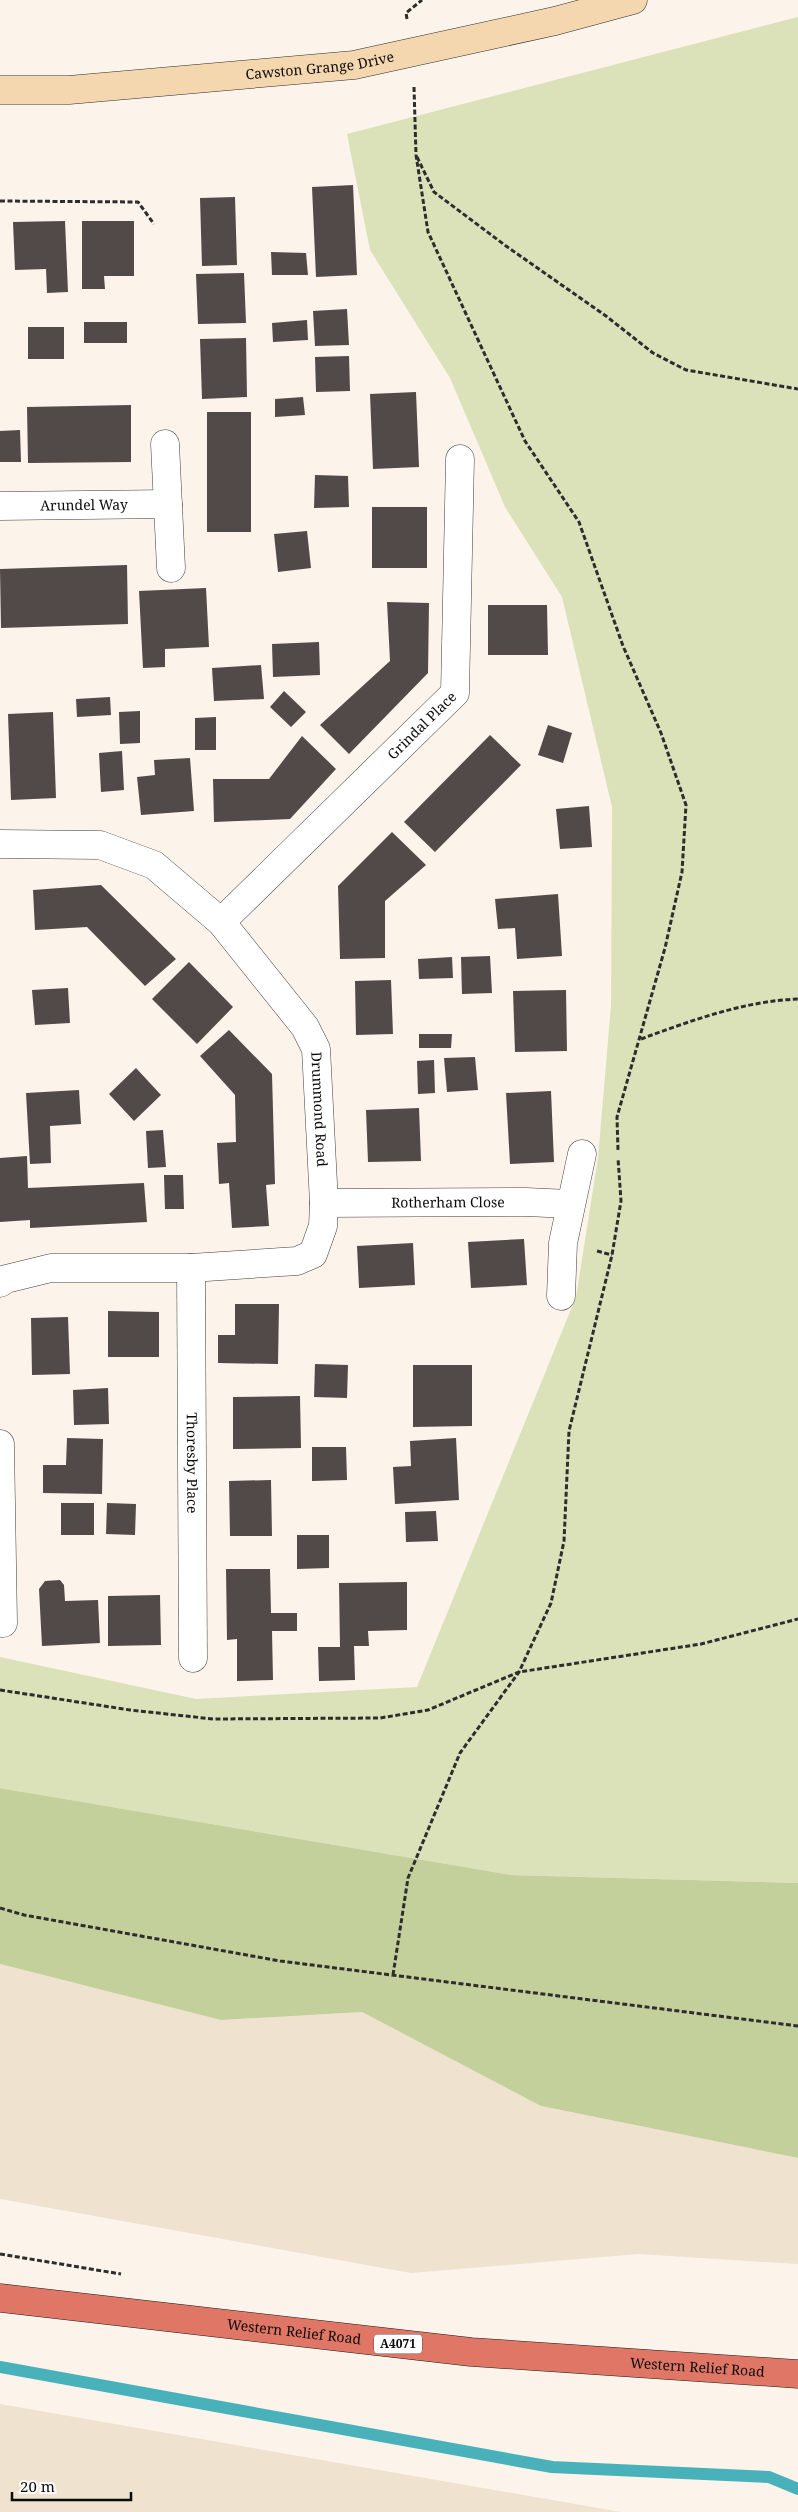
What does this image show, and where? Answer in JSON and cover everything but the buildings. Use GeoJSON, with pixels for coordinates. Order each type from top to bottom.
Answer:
{"type":"FeatureCollection","features":[{"type":"Feature","properties":{"kind":"highway","name":"Western Relief Road"},"geometry":{"type":"LineString","coordinates":[[0,2298],[471,2352],[798,2374]]}},
{"type":"Feature","properties":{"kind":"street","name":"Cawston Grange Drive"},"geometry":{"type":"LineString","coordinates":[[0,90],[69,90],[354,65],[555,21],[633,0]]}},
{"type":"Feature","properties":{"kind":"street"},"geometry":{"type":"LineString","coordinates":[[165,444],[171,568]]}},
{"type":"Feature","properties":{"kind":"street","name":"Grindal Place"},"geometry":{"type":"LineString","coordinates":[[221,922],[455,693],[460,459]]}},
{"type":"Feature","properties":{"kind":"street","name":"Arundel Way"},"geometry":{"type":"LineString","coordinates":[[0,506],[168,504]]}},
{"type":"Feature","properties":{"kind":"street","name":"Drummond Road"},"geometry":{"type":"LineString","coordinates":[[0,844],[100,845],[109,848],[154,864],[221,922],[305,1027],[316,1049],[324,1203],[323,1226],[313,1254],[297,1261],[191,1268],[51,1268],[6,1279],[0,1283]]}},
{"type":"Feature","properties":{"kind":"street"},"geometry":{"type":"LineString","coordinates":[[561,1296],[563,1243],[582,1154]]}},
{"type":"Feature","properties":{"kind":"street","name":"Rotherham Close"},"geometry":{"type":"LineString","coordinates":[[324,1203],[526,1202],[570,1204]]}},
{"type":"Feature","properties":{"kind":"street","name":"Thoresby Place"},"geometry":{"type":"LineString","coordinates":[[191,1268],[193,1658]]}},
{"type":"Feature","properties":{"kind":"street"},"geometry":{"type":"LineString","coordinates":[[0,1444],[3,1623]]}},
{"type":"Feature","properties":{"kind":"path"},"geometry":{"type":"LineString","coordinates":[[393,1975],[408,1878],[460,1753],[519,1672],[551,1602],[564,1541],[569,1431],[612,1255],[622,1201],[618,1116],[665,948],[682,872],[686,805],[661,733],[623,646],[579,522],[525,441],[428,232],[416,154],[413,53],[406,13],[422,0]]}},
{"type":"Feature","properties":{"kind":"path"},"geometry":{"type":"LineString","coordinates":[[416,154],[434,192],[506,246],[606,316],[653,353],[686,370],[798,389]]}},
{"type":"Feature","properties":{"kind":"path"},"geometry":{"type":"LineString","coordinates":[[0,201],[138,202],[154,224]]}},
{"type":"Feature","properties":{"kind":"path"},"geometry":{"type":"LineString","coordinates":[[641,1039],[696,1019],[780,1000],[798,999]]}},
{"type":"Feature","properties":{"kind":"path"},"geometry":{"type":"LineString","coordinates":[[0,1690],[130,1710],[213,1719],[380,1718],[428,1710],[519,1672],[701,1644],[798,1619]]}},
{"type":"Feature","properties":{"kind":"path"},"geometry":{"type":"LineString","coordinates":[[0,1908],[24,1915],[280,1961],[798,2026]]}},
{"type":"Feature","properties":{"kind":"shaded area"},"geometry":{"type":"Polygon","coordinates":[[[0,1964],[221,2020],[362,2012],[541,2106],[798,2158],[798,2264],[638,2254],[411,2273],[0,2199],[0,1964]]]}},
{"type":"Feature","properties":{"kind":"shaded area"},"geometry":{"type":"Polygon","coordinates":[[[0,2404],[621,2512],[0,2512],[0,2404]]]}},
{"type":"Feature","properties":{"kind":"green space"},"geometry":{"type":"Polygon","coordinates":[[[798,17],[798,1883],[511,1875],[0,1788],[0,1657],[196,1699],[417,1687],[576,1297],[598,1158],[611,1005],[612,807],[562,597],[505,507],[450,378],[370,250],[347,134],[798,17]]]}},
{"type":"Feature","properties":{"kind":"green space"},"geometry":{"type":"Polygon","coordinates":[[[0,1788],[511,1875],[798,1883],[798,2158],[541,2106],[362,2012],[221,2020],[0,1964],[0,1788]]]}},
{"type":"Feature","properties":{"kind":"waterway"},"geometry":{"type":"LineString","coordinates":[[0,2367],[552,2467],[769,2477],[798,2489]]}}]}
